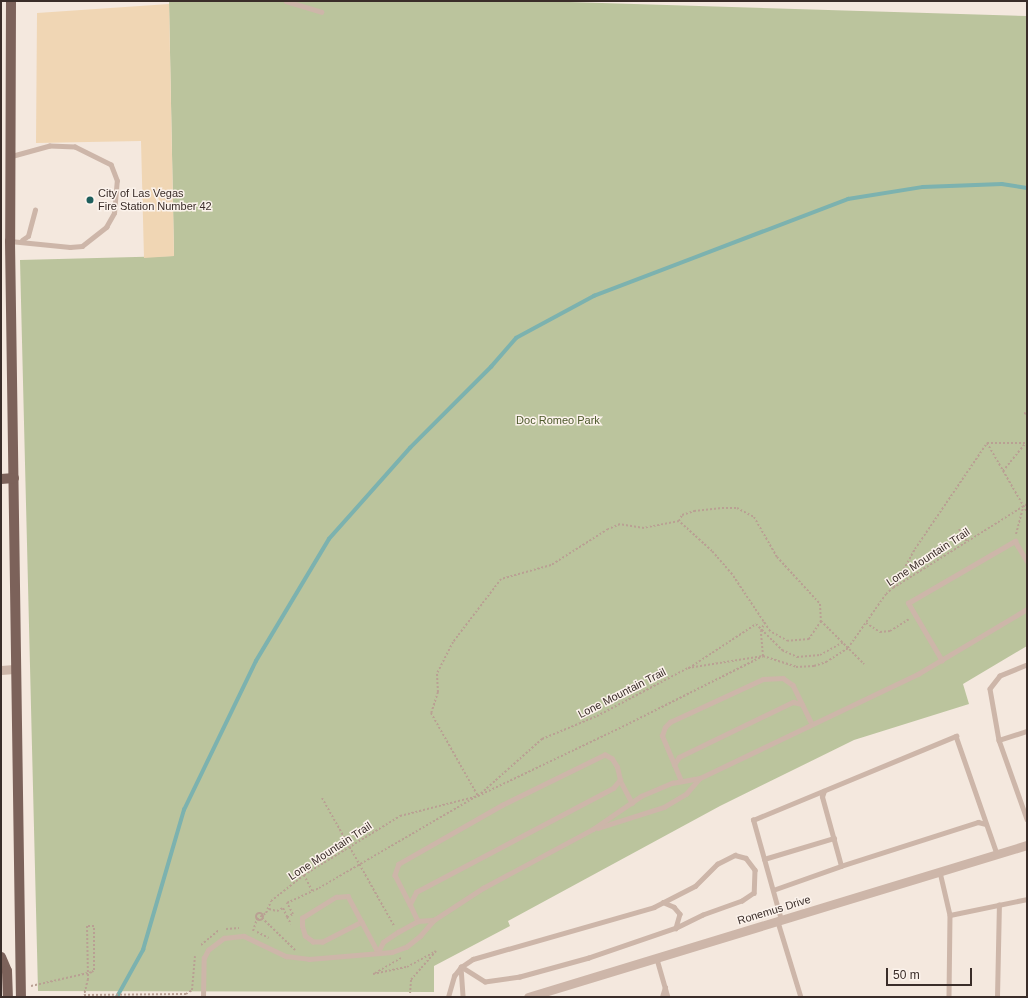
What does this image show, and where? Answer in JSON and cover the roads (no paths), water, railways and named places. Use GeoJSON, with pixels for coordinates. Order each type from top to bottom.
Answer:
{"type":"FeatureCollection","features":[{"type":"Feature","properties":{"kind":"main road"},"geometry":{"type":"LineString","coordinates":[[11,1],[10,157],[5,241],[14,478],[14,669],[22,992]]}},
{"type":"Feature","properties":{"kind":"main road"},"geometry":{"type":"LineString","coordinates":[[1,479],[14,478]]}},
{"type":"Feature","properties":{"kind":"main road"},"geometry":{"type":"LineString","coordinates":[[1,957],[8,971],[8,997]]}},
{"type":"Feature","properties":{"kind":"street"},"geometry":{"type":"LineString","coordinates":[[1,670],[14,669]]}},
{"type":"Feature","properties":{"kind":"street","name":"Ronemus Drive"},"geometry":{"type":"LineString","coordinates":[[528,997],[657,959],[1027,845]]}},
{"type":"Feature","properties":{"kind":"lane"},"geometry":{"type":"LineString","coordinates":[[286,1],[321,12]]}},
{"type":"Feature","properties":{"kind":"lane"},"geometry":{"type":"LineString","coordinates":[[5,241],[22,240],[70,248],[82,246],[96,237],[106,227],[114,213],[117,181],[111,165],[75,147],[50,146],[10,157]]}},
{"type":"Feature","properties":{"kind":"lane"},"geometry":{"type":"LineString","coordinates":[[22,240],[28,236],[35,210]]}},
{"type":"Feature","properties":{"kind":"lane"},"geometry":{"type":"LineString","coordinates":[[942,661],[908,603],[1015,540],[1027,561]]}},
{"type":"Feature","properties":{"kind":"lane"},"geometry":{"type":"LineString","coordinates":[[203,997],[204,958],[208,950],[224,938],[244,936],[276,951],[298,959],[322,960],[378,952],[392,952],[406,947],[420,936],[434,920],[502,877],[593,829],[632,803],[666,786],[681,781],[700,778],[942,661],[1027,609]]}},
{"type":"Feature","properties":{"kind":"lane"},"geometry":{"type":"LineString","coordinates":[[1027,665],[1000,676],[990,689],[999,740],[1027,819]]}},
{"type":"Feature","properties":{"kind":"lane"},"geometry":{"type":"LineString","coordinates":[[681,781],[662,736],[665,727],[670,722],[763,679],[774,677],[783,678],[793,684],[812,724]]}},
{"type":"Feature","properties":{"kind":"lane"},"geometry":{"type":"LineString","coordinates":[[674,764],[679,757],[793,702],[802,704]]}},
{"type":"Feature","properties":{"kind":"lane"},"geometry":{"type":"LineString","coordinates":[[999,740],[1027,731]]}},
{"type":"Feature","properties":{"kind":"lane"},"geometry":{"type":"LineString","coordinates":[[801,997],[779,921],[773,890],[753,820],[956,736],[997,854]]}},
{"type":"Feature","properties":{"kind":"lane"},"geometry":{"type":"LineString","coordinates":[[418,921],[395,875],[399,864],[503,805],[605,755],[612,759],[617,767],[620,780],[632,803]]}},
{"type":"Feature","properties":{"kind":"lane"},"geometry":{"type":"LineString","coordinates":[[593,829],[664,807],[686,794],[700,778]]}},
{"type":"Feature","properties":{"kind":"lane"},"geometry":{"type":"LineString","coordinates":[[410,904],[416,892],[613,788],[620,780]]}},
{"type":"Feature","properties":{"kind":"lane"},"geometry":{"type":"LineString","coordinates":[[824,791],[822,797],[841,866]]}},
{"type":"Feature","properties":{"kind":"lane"},"geometry":{"type":"LineString","coordinates":[[773,890],[841,866],[978,822],[986,824]]}},
{"type":"Feature","properties":{"kind":"lane"},"geometry":{"type":"LineString","coordinates":[[764,859],[834,838]]}},
{"type":"Feature","properties":{"kind":"lane"},"geometry":{"type":"LineString","coordinates":[[448,997],[454,976],[461,967],[488,954],[663,902],[695,886],[718,864],[735,855],[746,858],[755,870],[754,893],[742,900],[703,915],[676,928],[589,958],[520,977],[485,982],[461,967]]}},
{"type":"Feature","properties":{"kind":"lane"},"geometry":{"type":"LineString","coordinates":[[940,872],[950,915],[949,997]]}},
{"type":"Feature","properties":{"kind":"lane"},"geometry":{"type":"LineString","coordinates":[[362,922],[323,942],[313,942],[305,936],[302,926],[302,918],[341,895],[348,896],[362,922],[378,952]]}},
{"type":"Feature","properties":{"kind":"lane"},"geometry":{"type":"LineString","coordinates":[[950,915],[1027,900]]}},
{"type":"Feature","properties":{"kind":"lane"},"geometry":{"type":"LineString","coordinates":[[663,902],[674,907],[680,914],[676,928]]}},
{"type":"Feature","properties":{"kind":"lane"},"geometry":{"type":"LineString","coordinates":[[997,997],[1000,905]]}},
{"type":"Feature","properties":{"kind":"lane"},"geometry":{"type":"LineString","coordinates":[[378,952],[382,942],[398,932],[418,921],[434,920]]}},
{"type":"Feature","properties":{"kind":"lane"},"geometry":{"type":"LineString","coordinates":[[657,959],[668,997]]}},
{"type":"Feature","properties":{"kind":"lane"},"geometry":{"type":"LineString","coordinates":[[461,967],[463,997]]}},
{"type":"Feature","properties":{"kind":"lane"},"geometry":{"type":"LineString","coordinates":[[662,997],[665,987]]}},
{"type":"Feature","properties":{"kind":"waterway"},"geometry":{"type":"LineString","coordinates":[[117,997],[143,950],[184,810],[256,661],[329,539],[410,448],[491,367],[516,338],[594,296],[848,199],[923,187],[1002,184],[1027,188]]}},
{"type":"Feature","properties":{"kind":"place","name":"City of Las Vegas Fire Station Number 42"},"geometry":{"type":"Point","coordinates":[90,200]}},
{"type":"Feature","properties":{"kind":"park label","name":"Doc Romeo Park"},"geometry":{"type":"Point","coordinates":[558,420]}}]}
